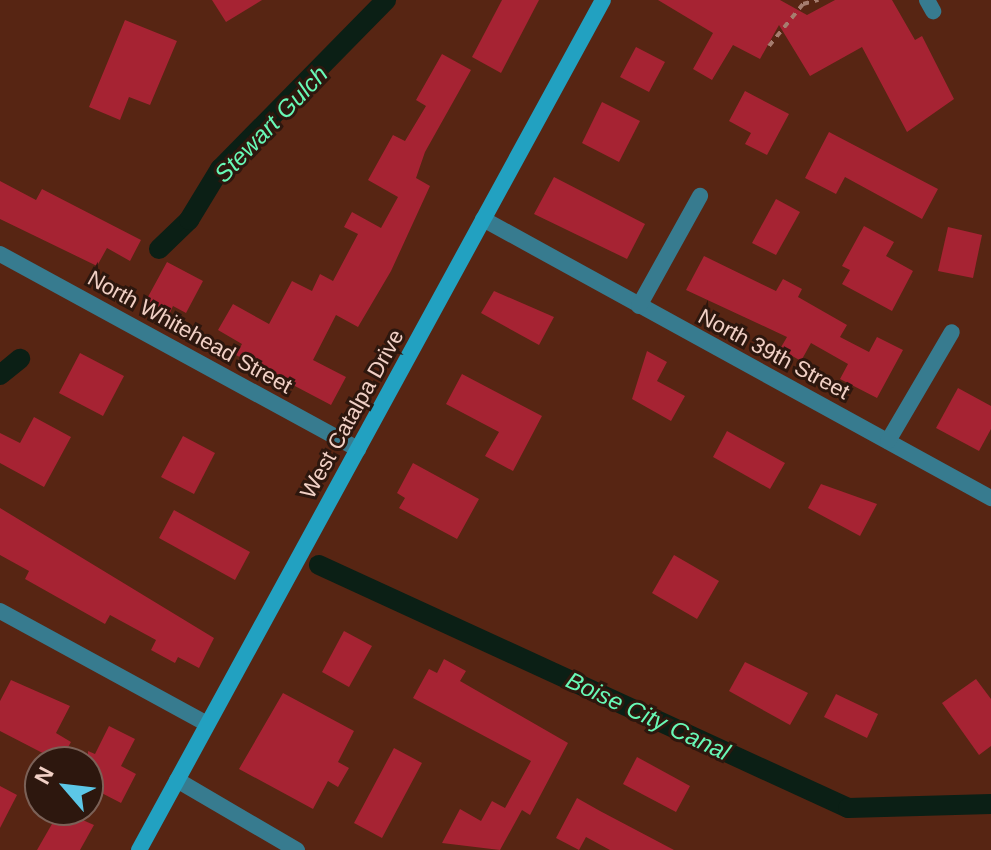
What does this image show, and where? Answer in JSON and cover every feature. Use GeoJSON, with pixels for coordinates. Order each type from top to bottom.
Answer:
{"type":"FeatureCollection","features":[{"type":"Feature","properties":{"kind":"street","name":"West Catalpa Drive"},"geometry":{"type":"LineString","coordinates":[[139,850],[603,0]]}},
{"type":"Feature","properties":{"kind":"street"},"geometry":{"type":"LineString","coordinates":[[639,306],[700,196]]}},
{"type":"Feature","properties":{"kind":"street","name":"North 39th Street"},"geometry":{"type":"LineString","coordinates":[[483,219],[991,498]]}},
{"type":"Feature","properties":{"kind":"street","name":"North Whitehead Street"},"geometry":{"type":"LineString","coordinates":[[0,254],[358,449]]}},
{"type":"Feature","properties":{"kind":"street"},"geometry":{"type":"LineString","coordinates":[[888,441],[952,332]]}},
{"type":"Feature","properties":{"kind":"street"},"geometry":{"type":"LineString","coordinates":[[0,611],[207,724]]}},
{"type":"Feature","properties":{"kind":"street"},"geometry":{"type":"LineString","coordinates":[[177,780],[297,850]]}},
{"type":"Feature","properties":{"kind":"path"},"geometry":{"type":"LineString","coordinates":[[769,46],[804,2],[818,0]]}},
{"type":"Feature","properties":{"kind":"building"},"geometry":{"type":"Polygon","coordinates":[[[212,0],[262,0],[226,22],[212,0]]]}},
{"type":"Feature","properties":{"kind":"building"},"geometry":{"type":"Polygon","coordinates":[[[502,0],[539,0],[501,73],[472,57],[502,0]]]}},
{"type":"Feature","properties":{"kind":"building"},"geometry":{"type":"Polygon","coordinates":[[[658,0],[780,0],[807,15],[835,0],[892,0],[915,40],[922,36],[954,99],[907,132],[862,47],[810,76],[779,25],[760,59],[733,45],[712,80],[693,69],[713,33],[658,0]]]}},
{"type":"Feature","properties":{"kind":"building"},"geometry":{"type":"Polygon","coordinates":[[[125,20],[177,41],[150,105],[129,97],[120,120],[89,107],[125,20]]]}},
{"type":"Feature","properties":{"kind":"building"},"geometry":{"type":"Polygon","coordinates":[[[636,47],[665,62],[649,92],[620,77],[636,47]]]}},
{"type":"Feature","properties":{"kind":"building"},"geometry":{"type":"Polygon","coordinates":[[[442,54],[471,70],[425,152],[416,178],[430,186],[391,271],[358,327],[336,315],[313,360],[346,377],[331,405],[236,355],[242,344],[218,330],[233,304],[269,324],[292,281],[312,291],[320,274],[333,281],[358,234],[344,227],[352,212],[381,228],[398,197],[368,180],[393,135],[405,141],[426,106],[416,100],[442,54]]]}},
{"type":"Feature","properties":{"kind":"building"},"geometry":{"type":"Polygon","coordinates":[[[745,91],[789,114],[767,155],[745,144],[751,133],[729,121],[745,91]]]}},
{"type":"Feature","properties":{"kind":"building"},"geometry":{"type":"Polygon","coordinates":[[[602,102],[640,121],[619,162],[582,143],[602,102]]]}},
{"type":"Feature","properties":{"kind":"building"},"geometry":{"type":"Polygon","coordinates":[[[829,132],[938,189],[922,219],[845,177],[836,194],[805,178],[829,132]]]}},
{"type":"Feature","properties":{"kind":"building"},"geometry":{"type":"Polygon","coordinates":[[[554,177],[645,224],[627,259],[534,214],[554,177]]]}},
{"type":"Feature","properties":{"kind":"building"},"geometry":{"type":"Polygon","coordinates":[[[0,181],[36,200],[42,189],[141,240],[130,261],[107,248],[97,266],[0,219],[0,181]]]}},
{"type":"Feature","properties":{"kind":"building"},"geometry":{"type":"Polygon","coordinates":[[[776,199],[800,212],[776,255],[752,243],[776,199]]]}},
{"type":"Feature","properties":{"kind":"building"},"geometry":{"type":"Polygon","coordinates":[[[864,226],[894,242],[886,256],[913,271],[892,311],[842,284],[850,270],[842,266],[864,226]]]}},
{"type":"Feature","properties":{"kind":"building"},"geometry":{"type":"Polygon","coordinates":[[[948,227],[982,235],[973,278],[938,271],[948,227]]]}},
{"type":"Feature","properties":{"kind":"building"},"geometry":{"type":"Polygon","coordinates":[[[704,256],[776,291],[783,279],[802,289],[798,297],[847,325],[840,337],[869,352],[877,337],[903,350],[877,398],[840,379],[848,364],[811,343],[801,361],[780,349],[787,337],[686,290],[704,256]]]}},
{"type":"Feature","properties":{"kind":"building"},"geometry":{"type":"Polygon","coordinates":[[[167,262],[203,281],[186,313],[173,306],[167,319],[143,306],[167,262]]]}},
{"type":"Feature","properties":{"kind":"building"},"geometry":{"type":"Polygon","coordinates":[[[494,291],[554,317],[539,345],[481,313],[494,291]]]}},
{"type":"Feature","properties":{"kind":"building"},"geometry":{"type":"Polygon","coordinates":[[[647,351],[667,362],[657,381],[685,396],[671,421],[632,399],[647,351]]]}},
{"type":"Feature","properties":{"kind":"building"},"geometry":{"type":"Polygon","coordinates":[[[80,353],[124,376],[103,416],[59,393],[80,353]]]}},
{"type":"Feature","properties":{"kind":"building"},"geometry":{"type":"Polygon","coordinates":[[[462,374],[542,416],[513,471],[485,456],[499,432],[446,404],[462,374]]]}},
{"type":"Feature","properties":{"kind":"building"},"geometry":{"type":"Polygon","coordinates":[[[958,388],[991,406],[991,429],[979,451],[936,428],[958,388]]]}},
{"type":"Feature","properties":{"kind":"building"},"geometry":{"type":"Polygon","coordinates":[[[34,417],[71,437],[44,487],[0,463],[0,433],[20,443],[34,417]]]}},
{"type":"Feature","properties":{"kind":"building"},"geometry":{"type":"Polygon","coordinates":[[[727,431],[785,463],[770,489],[713,457],[727,431]]]}},
{"type":"Feature","properties":{"kind":"building"},"geometry":{"type":"Polygon","coordinates":[[[183,436],[215,453],[194,494],[161,477],[183,436]]]}},
{"type":"Feature","properties":{"kind":"building"},"geometry":{"type":"Polygon","coordinates":[[[413,463],[479,499],[457,539],[399,508],[405,498],[397,493],[413,463]]]}},
{"type":"Feature","properties":{"kind":"building"},"geometry":{"type":"Polygon","coordinates":[[[821,484],[877,504],[860,536],[808,508],[821,484]]]}},
{"type":"Feature","properties":{"kind":"building"},"geometry":{"type":"Polygon","coordinates":[[[0,508],[214,638],[199,668],[178,657],[175,663],[151,650],[156,640],[110,615],[105,624],[25,579],[29,571],[0,555],[0,508]]]}},
{"type":"Feature","properties":{"kind":"building"},"geometry":{"type":"Polygon","coordinates":[[[174,510],[250,552],[235,580],[159,538],[174,510]]]}},
{"type":"Feature","properties":{"kind":"building"},"geometry":{"type":"Polygon","coordinates":[[[674,555],[719,581],[697,619],[652,593],[674,555]]]}},
{"type":"Feature","properties":{"kind":"building"},"geometry":{"type":"Polygon","coordinates":[[[344,631],[372,646],[349,687],[322,672],[344,631]]]}},
{"type":"Feature","properties":{"kind":"building"},"geometry":{"type":"Polygon","coordinates":[[[444,659],[466,671],[460,681],[568,743],[530,815],[522,810],[500,850],[442,843],[460,809],[481,821],[492,801],[505,808],[531,761],[413,698],[429,669],[437,673],[444,659]]]}},
{"type":"Feature","properties":{"kind":"building"},"geometry":{"type":"Polygon","coordinates":[[[745,662],[808,693],[790,725],[729,691],[745,662]]]}},
{"type":"Feature","properties":{"kind":"building"},"geometry":{"type":"Polygon","coordinates":[[[976,679],[991,699],[991,746],[979,755],[942,703],[976,679]]]}},
{"type":"Feature","properties":{"kind":"building"},"geometry":{"type":"Polygon","coordinates":[[[11,680],[70,706],[56,733],[71,742],[69,746],[29,746],[0,731],[0,701],[11,680]]]}},
{"type":"Feature","properties":{"kind":"building"},"geometry":{"type":"Polygon","coordinates":[[[283,693],[354,731],[338,762],[349,768],[338,787],[328,781],[313,809],[239,769],[283,693]]]}},
{"type":"Feature","properties":{"kind":"building"},"geometry":{"type":"Polygon","coordinates":[[[836,694],[878,714],[867,738],[824,717],[836,694]]]}},
{"type":"Feature","properties":{"kind":"building"},"geometry":{"type":"Polygon","coordinates":[[[109,726],[135,739],[121,766],[136,774],[121,803],[104,794],[104,746],[99,746],[109,726]]]}},
{"type":"Feature","properties":{"kind":"building"},"geometry":{"type":"Polygon","coordinates":[[[394,748],[422,763],[382,838],[354,823],[394,748]]]}},
{"type":"Feature","properties":{"kind":"building"},"geometry":{"type":"Polygon","coordinates":[[[637,757],[690,786],[676,812],[623,784],[637,757]]]}},
{"type":"Feature","properties":{"kind":"building"},"geometry":{"type":"Polygon","coordinates":[[[0,786],[17,795],[0,828],[0,786]]]}},
{"type":"Feature","properties":{"kind":"building"},"geometry":{"type":"Polygon","coordinates":[[[577,798],[674,850],[610,850],[586,837],[579,850],[556,838],[577,798]]]}},
{"type":"Feature","properties":{"kind":"building"},"geometry":{"type":"Polygon","coordinates":[[[51,826],[93,826],[80,850],[37,850],[51,826]]]}},
{"type":"Feature","properties":{"kind":"waterway","name":"Stewart Gulch"},"geometry":{"type":"LineString","coordinates":[[159,249],[189,220],[220,169],[386,0]]}},
{"type":"Feature","properties":{"kind":"waterway","name":"Stewart Gulch"},"geometry":{"type":"LineString","coordinates":[[0,375],[20,359]]}},
{"type":"Feature","properties":{"kind":"waterway","name":"Boise City Canal"},"geometry":{"type":"LineString","coordinates":[[319,565],[848,808],[991,804]]}}]}
